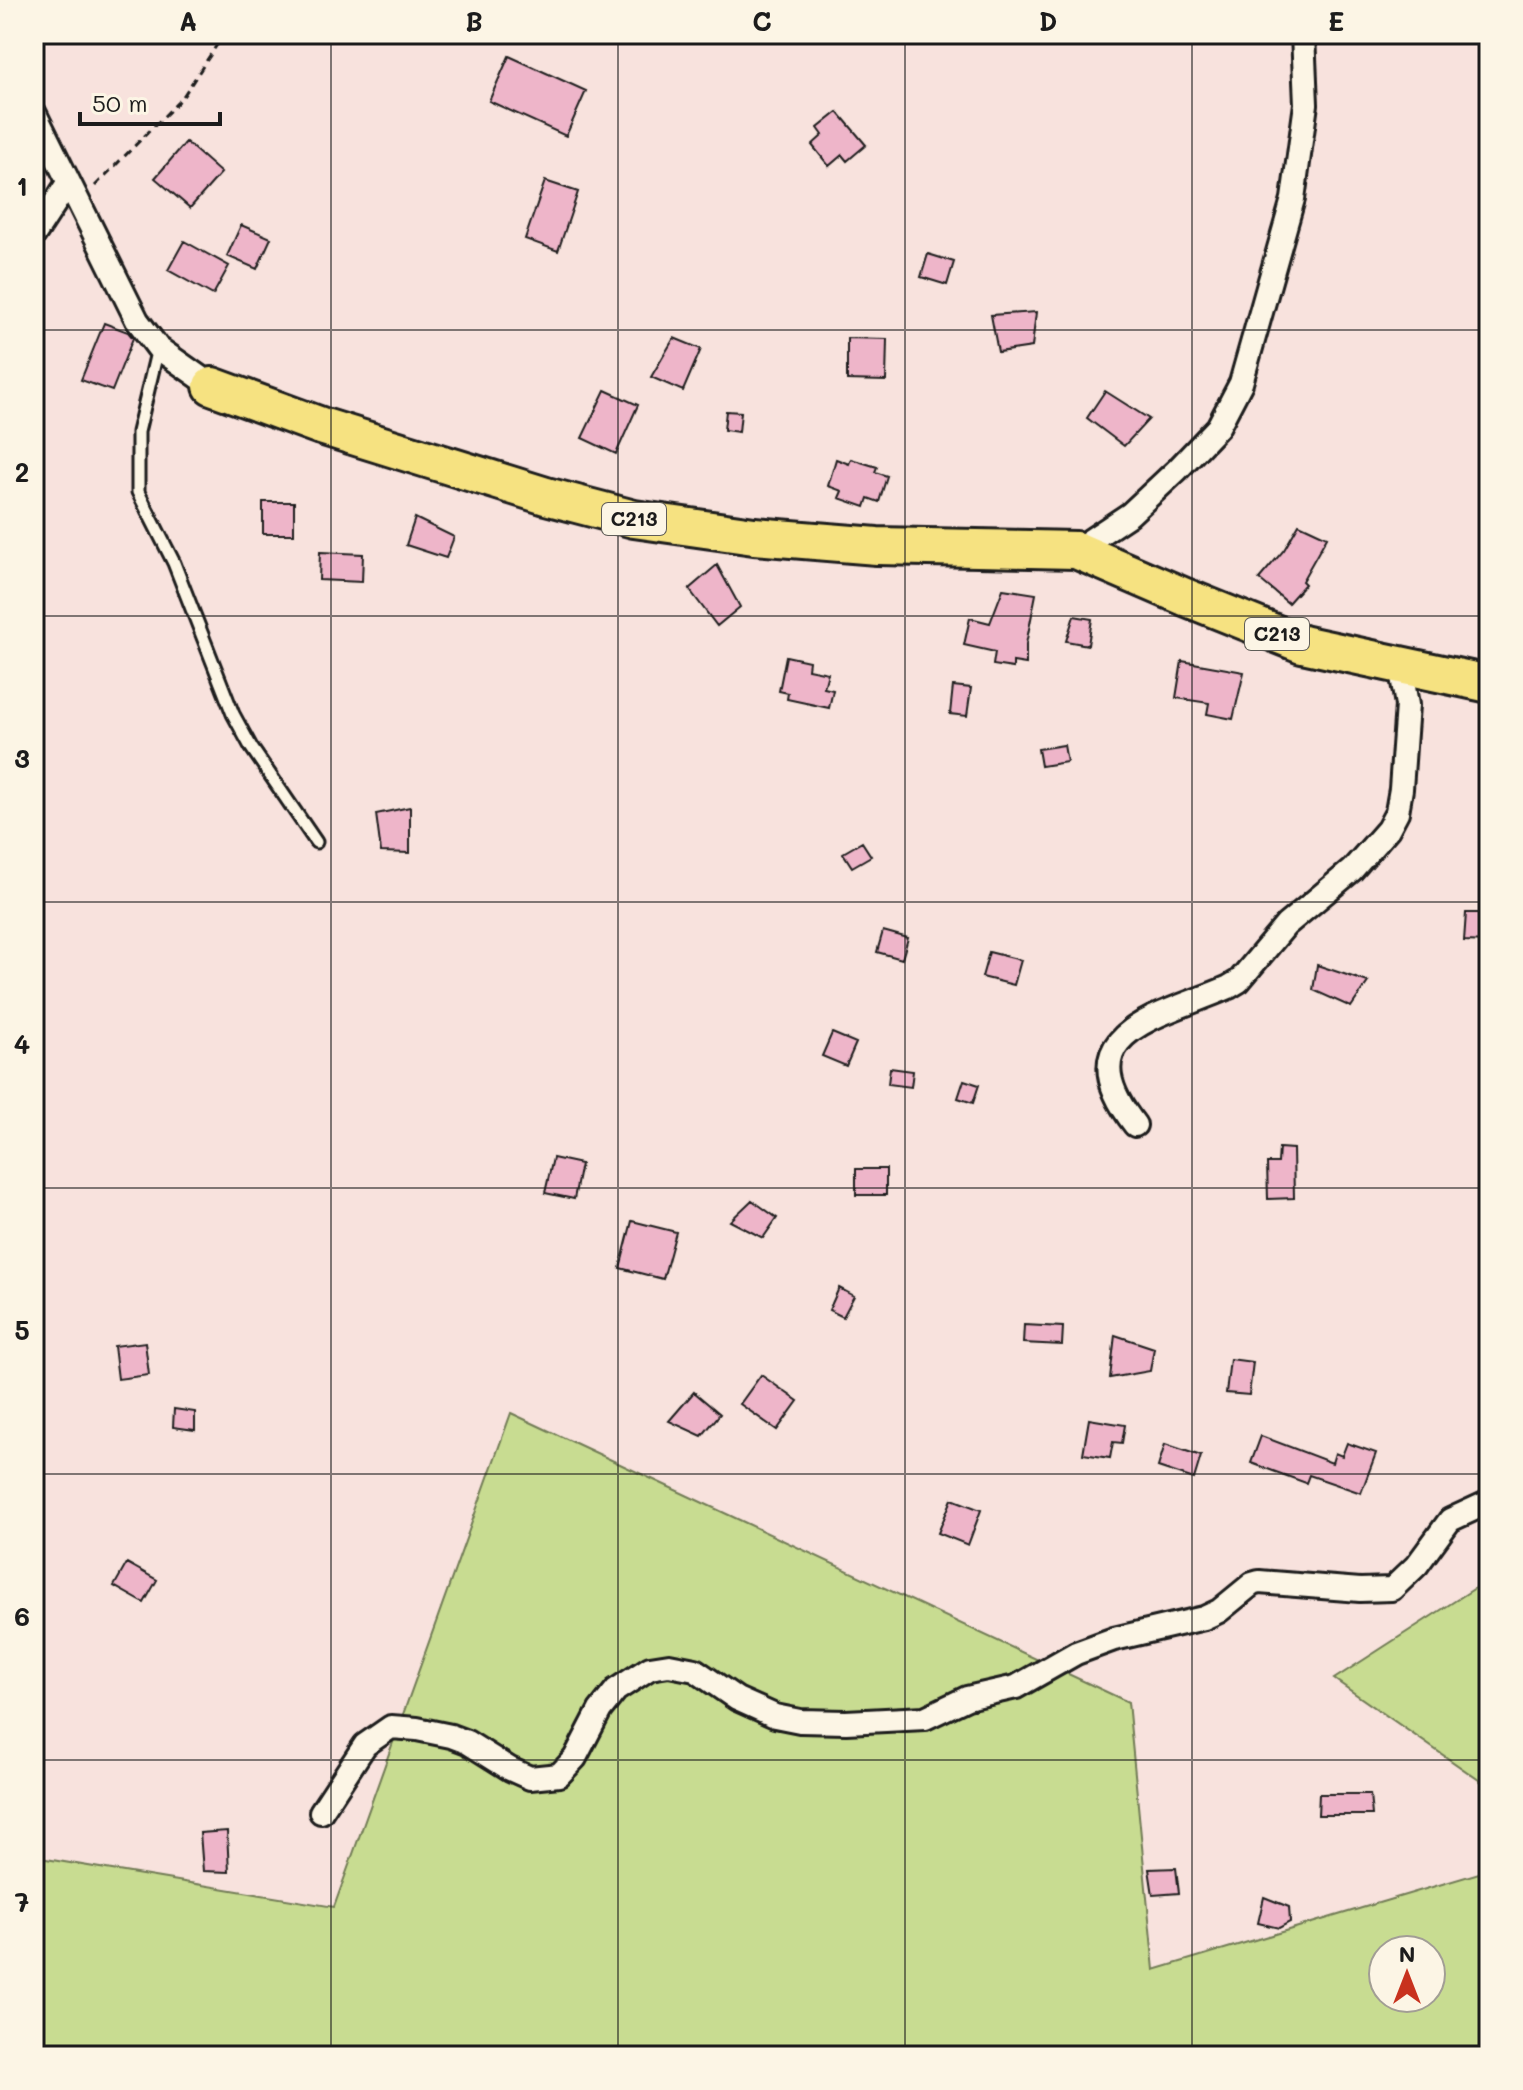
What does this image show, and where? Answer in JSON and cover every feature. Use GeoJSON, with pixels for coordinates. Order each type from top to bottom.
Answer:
{"type":"FeatureCollection","features":[{"type":"Feature","properties":{"kind":"main road","name":"C213"},"geometry":{"type":"LineString","coordinates":[[212,386],[321,426],[546,496],[634,519],[754,536],[877,546],[1076,550],[1302,644],[1489,684]]}},
{"type":"Feature","properties":{"kind":"street"},"geometry":{"type":"LineString","coordinates":[[1076,550],[1130,514],[1177,470],[1218,427],[1241,383],[1293,199],[1306,104],[1303,34]]}},
{"type":"Feature","properties":{"kind":"street"},"geometry":{"type":"LineString","coordinates":[[34,112],[137,320],[158,348],[212,386]]}},
{"type":"Feature","properties":{"kind":"street"},"geometry":{"type":"LineString","coordinates":[[34,235],[73,193]]}},
{"type":"Feature","properties":{"kind":"street"},"geometry":{"type":"LineString","coordinates":[[1135,1125],[1119,1105],[1110,1084],[1110,1058],[1116,1043],[1129,1030],[1239,981],[1286,925],[1352,870],[1388,829],[1397,812],[1401,789],[1407,705],[1400,665]]}},
{"type":"Feature","properties":{"kind":"street"},"geometry":{"type":"LineString","coordinates":[[321,1812],[365,1745],[391,1727],[451,1736],[530,1778],[559,1775],[575,1758],[600,1710],[616,1690],[650,1668],[669,1665],[695,1670],[737,1699],[775,1716],[800,1721],[846,1722],[925,1718],[967,1698],[1016,1687],[1076,1653],[1114,1639],[1204,1618],[1259,1582],[1360,1590],[1392,1589],[1417,1565],[1450,1520],[1489,1502]]}},
{"type":"Feature","properties":{"kind":"lane"},"geometry":{"type":"LineString","coordinates":[[158,348],[138,432],[138,492],[174,563],[233,714],[251,747],[316,842]]}},
{"type":"Feature","properties":{"kind":"path"},"geometry":{"type":"LineString","coordinates":[[73,193],[182,98],[224,34]]}},
{"type":"Feature","properties":{"kind":"green space"},"geometry":{"type":"Polygon","coordinates":[[[511,1413],[1128,1702],[1154,1970],[1486,1871],[1489,1864],[1489,2056],[34,2056],[34,1857],[334,1907],[511,1413]]]}},
{"type":"Feature","properties":{"kind":"green space"},"geometry":{"type":"Polygon","coordinates":[[[1489,1579],[1489,1787],[1334,1679],[1489,1579]]]}},
{"type":"Feature","properties":{"kind":"building"},"geometry":{"type":"Polygon","coordinates":[[[509,56],[586,91],[566,136],[489,101],[509,56]]]}},
{"type":"Feature","properties":{"kind":"building"},"geometry":{"type":"Polygon","coordinates":[[[838,112],[866,145],[847,161],[842,155],[829,166],[812,145],[823,135],[818,128],[838,112]]]}},
{"type":"Feature","properties":{"kind":"building"},"geometry":{"type":"Polygon","coordinates":[[[186,142],[221,173],[190,208],[155,178],[186,142]]]}},
{"type":"Feature","properties":{"kind":"building"},"geometry":{"type":"Polygon","coordinates":[[[545,181],[578,192],[558,251],[525,239],[545,181]]]}},
{"type":"Feature","properties":{"kind":"building"},"geometry":{"type":"Polygon","coordinates":[[[241,225],[271,238],[257,269],[227,256],[241,225]]]}},
{"type":"Feature","properties":{"kind":"building"},"geometry":{"type":"Polygon","coordinates":[[[184,241],[229,266],[213,295],[168,270],[184,241]]]}},
{"type":"Feature","properties":{"kind":"building"},"geometry":{"type":"Polygon","coordinates":[[[928,254],[954,262],[947,285],[921,277],[928,254]]]}},
{"type":"Feature","properties":{"kind":"building"},"geometry":{"type":"Polygon","coordinates":[[[1036,312],[1032,347],[998,352],[991,315],[1036,312]]]}},
{"type":"Feature","properties":{"kind":"building"},"geometry":{"type":"Polygon","coordinates":[[[104,323],[128,332],[133,338],[112,391],[81,380],[104,323]]]}},
{"type":"Feature","properties":{"kind":"building"},"geometry":{"type":"Polygon","coordinates":[[[674,338],[701,349],[683,391],[651,377],[674,338]]]}},
{"type":"Feature","properties":{"kind":"building"},"geometry":{"type":"Polygon","coordinates":[[[847,338],[887,339],[886,381],[847,380],[847,338]]]}},
{"type":"Feature","properties":{"kind":"building"},"geometry":{"type":"Polygon","coordinates":[[[605,390],[638,405],[616,454],[582,438],[605,390]]]}},
{"type":"Feature","properties":{"kind":"building"},"geometry":{"type":"Polygon","coordinates":[[[1105,391],[1149,419],[1124,446],[1087,418],[1105,391]]]}},
{"type":"Feature","properties":{"kind":"building"},"geometry":{"type":"Polygon","coordinates":[[[726,411],[741,412],[739,432],[724,430],[726,411]]]}},
{"type":"Feature","properties":{"kind":"building"},"geometry":{"type":"Polygon","coordinates":[[[836,459],[849,464],[851,459],[877,467],[875,472],[887,476],[879,502],[868,498],[865,507],[839,498],[842,491],[828,486],[836,459]]]}},
{"type":"Feature","properties":{"kind":"building"},"geometry":{"type":"Polygon","coordinates":[[[263,502],[294,502],[294,534],[263,534],[263,502]]]}},
{"type":"Feature","properties":{"kind":"building"},"geometry":{"type":"Polygon","coordinates":[[[415,518],[454,537],[446,558],[406,545],[415,518]]]}},
{"type":"Feature","properties":{"kind":"building"},"geometry":{"type":"Polygon","coordinates":[[[1299,524],[1327,537],[1302,581],[1305,584],[1288,603],[1259,579],[1284,550],[1299,524]]]}},
{"type":"Feature","properties":{"kind":"building"},"geometry":{"type":"Polygon","coordinates":[[[320,552],[363,554],[362,582],[319,580],[320,552]]]}},
{"type":"Feature","properties":{"kind":"building"},"geometry":{"type":"Polygon","coordinates":[[[717,565],[740,607],[717,626],[689,589],[717,565]]]}},
{"type":"Feature","properties":{"kind":"building"},"geometry":{"type":"Polygon","coordinates":[[[1003,589],[1036,594],[1026,644],[1026,664],[1013,662],[1013,668],[993,665],[995,652],[964,645],[970,618],[990,623],[1003,589]]]}},
{"type":"Feature","properties":{"kind":"building"},"geometry":{"type":"Polygon","coordinates":[[[1074,616],[1092,619],[1088,645],[1066,641],[1074,616]]]}},
{"type":"Feature","properties":{"kind":"building"},"geometry":{"type":"Polygon","coordinates":[[[786,656],[809,661],[808,669],[828,673],[824,688],[833,690],[829,708],[787,699],[788,693],[779,691],[786,656]]]}},
{"type":"Feature","properties":{"kind":"building"},"geometry":{"type":"Polygon","coordinates":[[[1182,661],[1244,672],[1233,719],[1207,714],[1209,703],[1176,698],[1182,661]]]}},
{"type":"Feature","properties":{"kind":"building"},"geometry":{"type":"Polygon","coordinates":[[[953,686],[971,688],[967,716],[950,714],[953,686]]]}},
{"type":"Feature","properties":{"kind":"building"},"geometry":{"type":"Polygon","coordinates":[[[1064,745],[1067,762],[1041,766],[1038,749],[1064,745]]]}},
{"type":"Feature","properties":{"kind":"building"},"geometry":{"type":"Polygon","coordinates":[[[410,807],[410,853],[381,852],[376,814],[410,807]]]}},
{"type":"Feature","properties":{"kind":"building"},"geometry":{"type":"Polygon","coordinates":[[[862,842],[871,856],[852,867],[843,853],[862,842]]]}},
{"type":"Feature","properties":{"kind":"building"},"geometry":{"type":"Polygon","coordinates":[[[1466,913],[1489,913],[1489,942],[1464,941],[1466,913]]]}},
{"type":"Feature","properties":{"kind":"building"},"geometry":{"type":"Polygon","coordinates":[[[883,931],[908,938],[902,959],[877,952],[883,931]]]}},
{"type":"Feature","properties":{"kind":"building"},"geometry":{"type":"Polygon","coordinates":[[[989,952],[1021,960],[1014,985],[982,977],[989,952]]]}},
{"type":"Feature","properties":{"kind":"building"},"geometry":{"type":"Polygon","coordinates":[[[1317,965],[1368,982],[1351,1007],[1313,990],[1317,965]]]}},
{"type":"Feature","properties":{"kind":"building"},"geometry":{"type":"Polygon","coordinates":[[[832,1033],[856,1043],[846,1066],[822,1056],[832,1033]]]}},
{"type":"Feature","properties":{"kind":"building"},"geometry":{"type":"Polygon","coordinates":[[[890,1068],[913,1071],[911,1087],[888,1084],[890,1068]]]}},
{"type":"Feature","properties":{"kind":"building"},"geometry":{"type":"Polygon","coordinates":[[[964,1080],[979,1085],[973,1103],[958,1098],[964,1080]]]}},
{"type":"Feature","properties":{"kind":"building"},"geometry":{"type":"Polygon","coordinates":[[[1279,1148],[1293,1149],[1294,1198],[1268,1199],[1267,1163],[1278,1163],[1279,1148]]]}},
{"type":"Feature","properties":{"kind":"building"},"geometry":{"type":"Polygon","coordinates":[[[553,1158],[581,1164],[574,1199],[545,1193],[553,1158]]]}},
{"type":"Feature","properties":{"kind":"building"},"geometry":{"type":"Polygon","coordinates":[[[856,1169],[886,1169],[886,1195],[856,1195],[856,1169]]]}},
{"type":"Feature","properties":{"kind":"building"},"geometry":{"type":"Polygon","coordinates":[[[752,1200],[777,1218],[763,1238],[730,1221],[752,1200]]]}},
{"type":"Feature","properties":{"kind":"building"},"geometry":{"type":"Polygon","coordinates":[[[632,1221],[676,1232],[663,1279],[620,1268],[632,1221]]]}},
{"type":"Feature","properties":{"kind":"building"},"geometry":{"type":"Polygon","coordinates":[[[839,1288],[854,1296],[843,1317],[829,1310],[839,1288]]]}},
{"type":"Feature","properties":{"kind":"building"},"geometry":{"type":"Polygon","coordinates":[[[1024,1325],[1063,1327],[1062,1345],[1023,1343],[1024,1325]]]}},
{"type":"Feature","properties":{"kind":"building"},"geometry":{"type":"Polygon","coordinates":[[[1115,1335],[1154,1348],[1150,1371],[1110,1378],[1115,1335]]]}},
{"type":"Feature","properties":{"kind":"building"},"geometry":{"type":"Polygon","coordinates":[[[145,1342],[149,1375],[118,1379],[114,1346],[145,1342]]]}},
{"type":"Feature","properties":{"kind":"building"},"geometry":{"type":"Polygon","coordinates":[[[1230,1359],[1253,1362],[1249,1395],[1226,1393],[1230,1359]]]}},
{"type":"Feature","properties":{"kind":"building"},"geometry":{"type":"Polygon","coordinates":[[[761,1375],[798,1401],[777,1430],[740,1404],[761,1375]]]}},
{"type":"Feature","properties":{"kind":"building"},"geometry":{"type":"Polygon","coordinates":[[[694,1392],[720,1414],[702,1436],[669,1421],[694,1392]]]}},
{"type":"Feature","properties":{"kind":"building"},"geometry":{"type":"Polygon","coordinates":[[[174,1409],[195,1412],[195,1430],[173,1427],[174,1409]]]}},
{"type":"Feature","properties":{"kind":"building"},"geometry":{"type":"Polygon","coordinates":[[[1089,1419],[1125,1425],[1122,1443],[1113,1442],[1110,1458],[1083,1454],[1089,1419]]]}},
{"type":"Feature","properties":{"kind":"building"},"geometry":{"type":"Polygon","coordinates":[[[1261,1436],[1332,1463],[1335,1453],[1342,1456],[1347,1443],[1376,1453],[1361,1493],[1309,1475],[1306,1483],[1251,1463],[1261,1436]]]}},
{"type":"Feature","properties":{"kind":"building"},"geometry":{"type":"Polygon","coordinates":[[[1165,1444],[1201,1456],[1194,1479],[1158,1467],[1165,1444]]]}},
{"type":"Feature","properties":{"kind":"building"},"geometry":{"type":"Polygon","coordinates":[[[952,1499],[981,1510],[968,1545],[938,1533],[952,1499]]]}},
{"type":"Feature","properties":{"kind":"building"},"geometry":{"type":"Polygon","coordinates":[[[127,1563],[157,1580],[144,1603],[114,1586],[127,1563]]]}},
{"type":"Feature","properties":{"kind":"building"},"geometry":{"type":"Polygon","coordinates":[[[1319,1794],[1370,1794],[1372,1815],[1318,1815],[1319,1794]]]}},
{"type":"Feature","properties":{"kind":"building"},"geometry":{"type":"Polygon","coordinates":[[[227,1831],[229,1872],[203,1871],[200,1833],[227,1831]]]}},
{"type":"Feature","properties":{"kind":"building"},"geometry":{"type":"Polygon","coordinates":[[[1176,1868],[1179,1893],[1153,1895],[1149,1869],[1176,1868]]]}},
{"type":"Feature","properties":{"kind":"building"},"geometry":{"type":"Polygon","coordinates":[[[1264,1897],[1289,1907],[1290,1922],[1279,1928],[1258,1923],[1264,1897]]]}}]}
